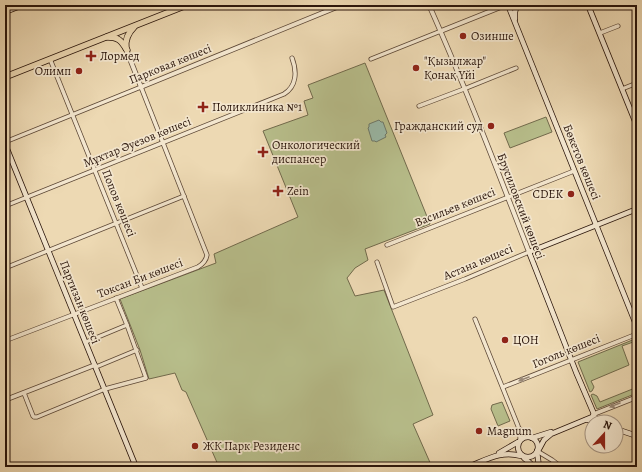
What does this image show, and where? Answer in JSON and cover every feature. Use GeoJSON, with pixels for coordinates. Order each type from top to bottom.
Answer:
{"type":"FeatureCollection","features":[{"type":"Feature","properties":{"kind":"main road"},"geometry":{"type":"LineString","coordinates":[[5,12],[23,5]]}},
{"type":"Feature","properties":{"kind":"main road"},"geometry":{"type":"LineString","coordinates":[[5,77],[187,5]]}},
{"type":"Feature","properties":{"kind":"main road","name":"Бөкетов көшесі"},"geometry":{"type":"LineString","coordinates":[[507,5],[515,21],[637,327]]}},
{"type":"Feature","properties":{"kind":"main road"},"geometry":{"type":"LineString","coordinates":[[515,21],[517,5]]}},
{"type":"Feature","properties":{"kind":"main road"},"geometry":{"type":"LineString","coordinates":[[588,5],[637,126]]}},
{"type":"Feature","properties":{"kind":"main road"},"geometry":{"type":"LineString","coordinates":[[127,50],[127,39],[131,30],[136,25]]}},
{"type":"Feature","properties":{"kind":"main road"},"geometry":{"type":"LineString","coordinates":[[103,38],[120,40],[127,50]]}},
{"type":"Feature","properties":{"kind":"main road","name":"Партизан көшесі"},"geometry":{"type":"LineString","coordinates":[[5,143],[136,467]]}},
{"type":"Feature","properties":{"kind":"main road","name":"Астана көшесі"},"geometry":{"type":"LineString","coordinates":[[529,252],[637,209]]}},
{"type":"Feature","properties":{"kind":"main road","name":"Брусиловский көшесі"},"geometry":{"type":"LineString","coordinates":[[529,252],[571,360],[594,414]]}},
{"type":"Feature","properties":{"kind":"main road"},"geometry":{"type":"LineString","coordinates":[[468,467],[496,455],[525,437],[548,433],[584,418]]}},
{"type":"Feature","properties":{"kind":"main road"},"geometry":{"type":"LineString","coordinates":[[496,455],[509,454],[528,458],[531,457],[535,455],[549,435],[584,420]]}},
{"type":"Feature","properties":{"kind":"main road"},"geometry":{"type":"LineString","coordinates":[[578,422],[584,421]]}},
{"type":"Feature","properties":{"kind":"main road"},"geometry":{"type":"LineString","coordinates":[[624,432],[637,436]]}},
{"type":"Feature","properties":{"kind":"main road"},"geometry":{"type":"LineString","coordinates":[[530,437],[537,442],[539,467]]}},
{"type":"Feature","properties":{"kind":"main road"},"geometry":{"type":"LineString","coordinates":[[519,441],[517,448],[518,452],[534,467]]}},
{"type":"Feature","properties":{"kind":"street","name":"Парковая көшесі"},"geometry":{"type":"LineString","coordinates":[[5,143],[72,114],[342,5]]}},
{"type":"Feature","properties":{"kind":"street","name":"Брусиловский көшесі"},"geometry":{"type":"LineString","coordinates":[[429,5],[441,31],[529,252]]}},
{"type":"Feature","properties":{"kind":"street"},"geometry":{"type":"LineString","coordinates":[[371,59],[507,5]]}},
{"type":"Feature","properties":{"kind":"street"},"geometry":{"type":"LineString","coordinates":[[600,33],[618,26]]}},
{"type":"Feature","properties":{"kind":"street"},"geometry":{"type":"LineString","coordinates":[[5,268],[184,196],[119,32]]}},
{"type":"Feature","properties":{"kind":"street","name":"Мұхтар Әуезов көшесі"},"geometry":{"type":"LineString","coordinates":[[5,206],[286,93],[291,88],[295,78],[295,68],[292,58]]}},
{"type":"Feature","properties":{"kind":"street","name":"Попов көшесі"},"geometry":{"type":"LineString","coordinates":[[50,60],[142,288]]}},
{"type":"Feature","properties":{"kind":"street"},"geometry":{"type":"LineString","coordinates":[[419,106],[516,68]]}},
{"type":"Feature","properties":{"kind":"street"},"geometry":{"type":"LineString","coordinates":[[622,89],[637,83]]}},
{"type":"Feature","properties":{"kind":"street","name":"Васильев көшесі"},"geometry":{"type":"LineString","coordinates":[[387,245],[574,170]]}},
{"type":"Feature","properties":{"kind":"street","name":"Токсан Би көшесі"},"geometry":{"type":"LineString","coordinates":[[5,340],[200,265],[206,260],[207,253],[184,196]]}},
{"type":"Feature","properties":{"kind":"street","name":"Астана көшесі"},"geometry":{"type":"LineString","coordinates":[[377,262],[393,307],[529,252]]}},
{"type":"Feature","properties":{"kind":"street"},"geometry":{"type":"LineString","coordinates":[[24,393],[32,415],[35,418],[105,389],[146,378],[137,350],[116,298]]}},
{"type":"Feature","properties":{"kind":"street"},"geometry":{"type":"LineString","coordinates":[[475,319],[519,428],[519,441]]}},
{"type":"Feature","properties":{"kind":"street"},"geometry":{"type":"LineString","coordinates":[[86,342],[127,325]]}},
{"type":"Feature","properties":{"kind":"street","name":"Гоголь көшесі"},"geometry":{"type":"LineString","coordinates":[[503,387],[637,334]]}},
{"type":"Feature","properties":{"kind":"street"},"geometry":{"type":"LineString","coordinates":[[5,400],[137,350]]}},
{"type":"Feature","properties":{"kind":"street"},"geometry":{"type":"LineString","coordinates":[[594,414],[635,397],[637,409]]}},
{"type":"Feature","properties":{"kind":"street"},"geometry":{"type":"LineString","coordinates":[[519,428],[530,437]]}},
{"type":"Feature","properties":{"kind":"street"},"geometry":{"type":"LineString","coordinates":[[537,451],[561,467]]}},
{"type":"Feature","properties":{"kind":"green space"},"geometry":{"type":"Polygon","coordinates":[[[365,63],[430,224],[365,249],[368,260],[355,268],[347,278],[355,296],[384,290],[433,415],[413,424],[432,467],[219,467],[186,392],[182,390],[175,373],[149,379],[140,350],[120,299],[216,263],[214,254],[298,217],[263,131],[308,115],[304,101],[313,98],[308,85],[365,63]]]}},
{"type":"Feature","properties":{"kind":"green space"},"geometry":{"type":"Polygon","coordinates":[[[546,117],[552,132],[510,148],[504,133],[546,117]]]}},
{"type":"Feature","properties":{"kind":"green space"},"geometry":{"type":"Polygon","coordinates":[[[635,339],[636,341],[622,346],[629,365],[591,381],[594,387],[590,392],[578,362],[635,339]]]}},
{"type":"Feature","properties":{"kind":"green space"},"geometry":{"type":"Polygon","coordinates":[[[635,388],[637,393],[597,409],[591,395],[593,394],[597,396],[600,402],[635,388]]]}},
{"type":"Feature","properties":{"kind":"green space"},"geometry":{"type":"Polygon","coordinates":[[[502,402],[510,421],[498,426],[491,409],[492,405],[502,402]]]}},
{"type":"Feature","properties":{"kind":"shaded area"},"geometry":{"type":"Polygon","coordinates":[[[379,120],[383,122],[387,133],[385,135],[386,137],[376,142],[372,141],[368,128],[369,124],[379,120]]]}},
{"type":"Feature","properties":{"kind":"place","name":"Озинше"},"geometry":{"type":"Point","coordinates":[463,36]}},
{"type":"Feature","properties":{"kind":"place","name":"Лормед"},"geometry":{"type":"Point","coordinates":[91,56]}},
{"type":"Feature","properties":{"kind":"place","name":"\"Қызылжар\" Қонақ Үйі"},"geometry":{"type":"Point","coordinates":[416,68]}},
{"type":"Feature","properties":{"kind":"place","name":"Олимп"},"geometry":{"type":"Point","coordinates":[79,71]}},
{"type":"Feature","properties":{"kind":"place","name":"Поликлиника №1"},"geometry":{"type":"Point","coordinates":[203,107]}},
{"type":"Feature","properties":{"kind":"place","name":"Гражданский суд"},"geometry":{"type":"Point","coordinates":[491,126]}},
{"type":"Feature","properties":{"kind":"place","name":"Онкологический диспансер"},"geometry":{"type":"Point","coordinates":[263,152]}},
{"type":"Feature","properties":{"kind":"place","name":"Zein"},"geometry":{"type":"Point","coordinates":[278,191]}},
{"type":"Feature","properties":{"kind":"place","name":"CDEK"},"geometry":{"type":"Point","coordinates":[571,194]}},
{"type":"Feature","properties":{"kind":"place","name":"ЦОН"},"geometry":{"type":"Point","coordinates":[505,340]}},
{"type":"Feature","properties":{"kind":"place","name":"Magnum"},"geometry":{"type":"Point","coordinates":[479,431]}},
{"type":"Feature","properties":{"kind":"place","name":"ЖК Парк Резиденс"},"geometry":{"type":"Point","coordinates":[195,446]}}]}
